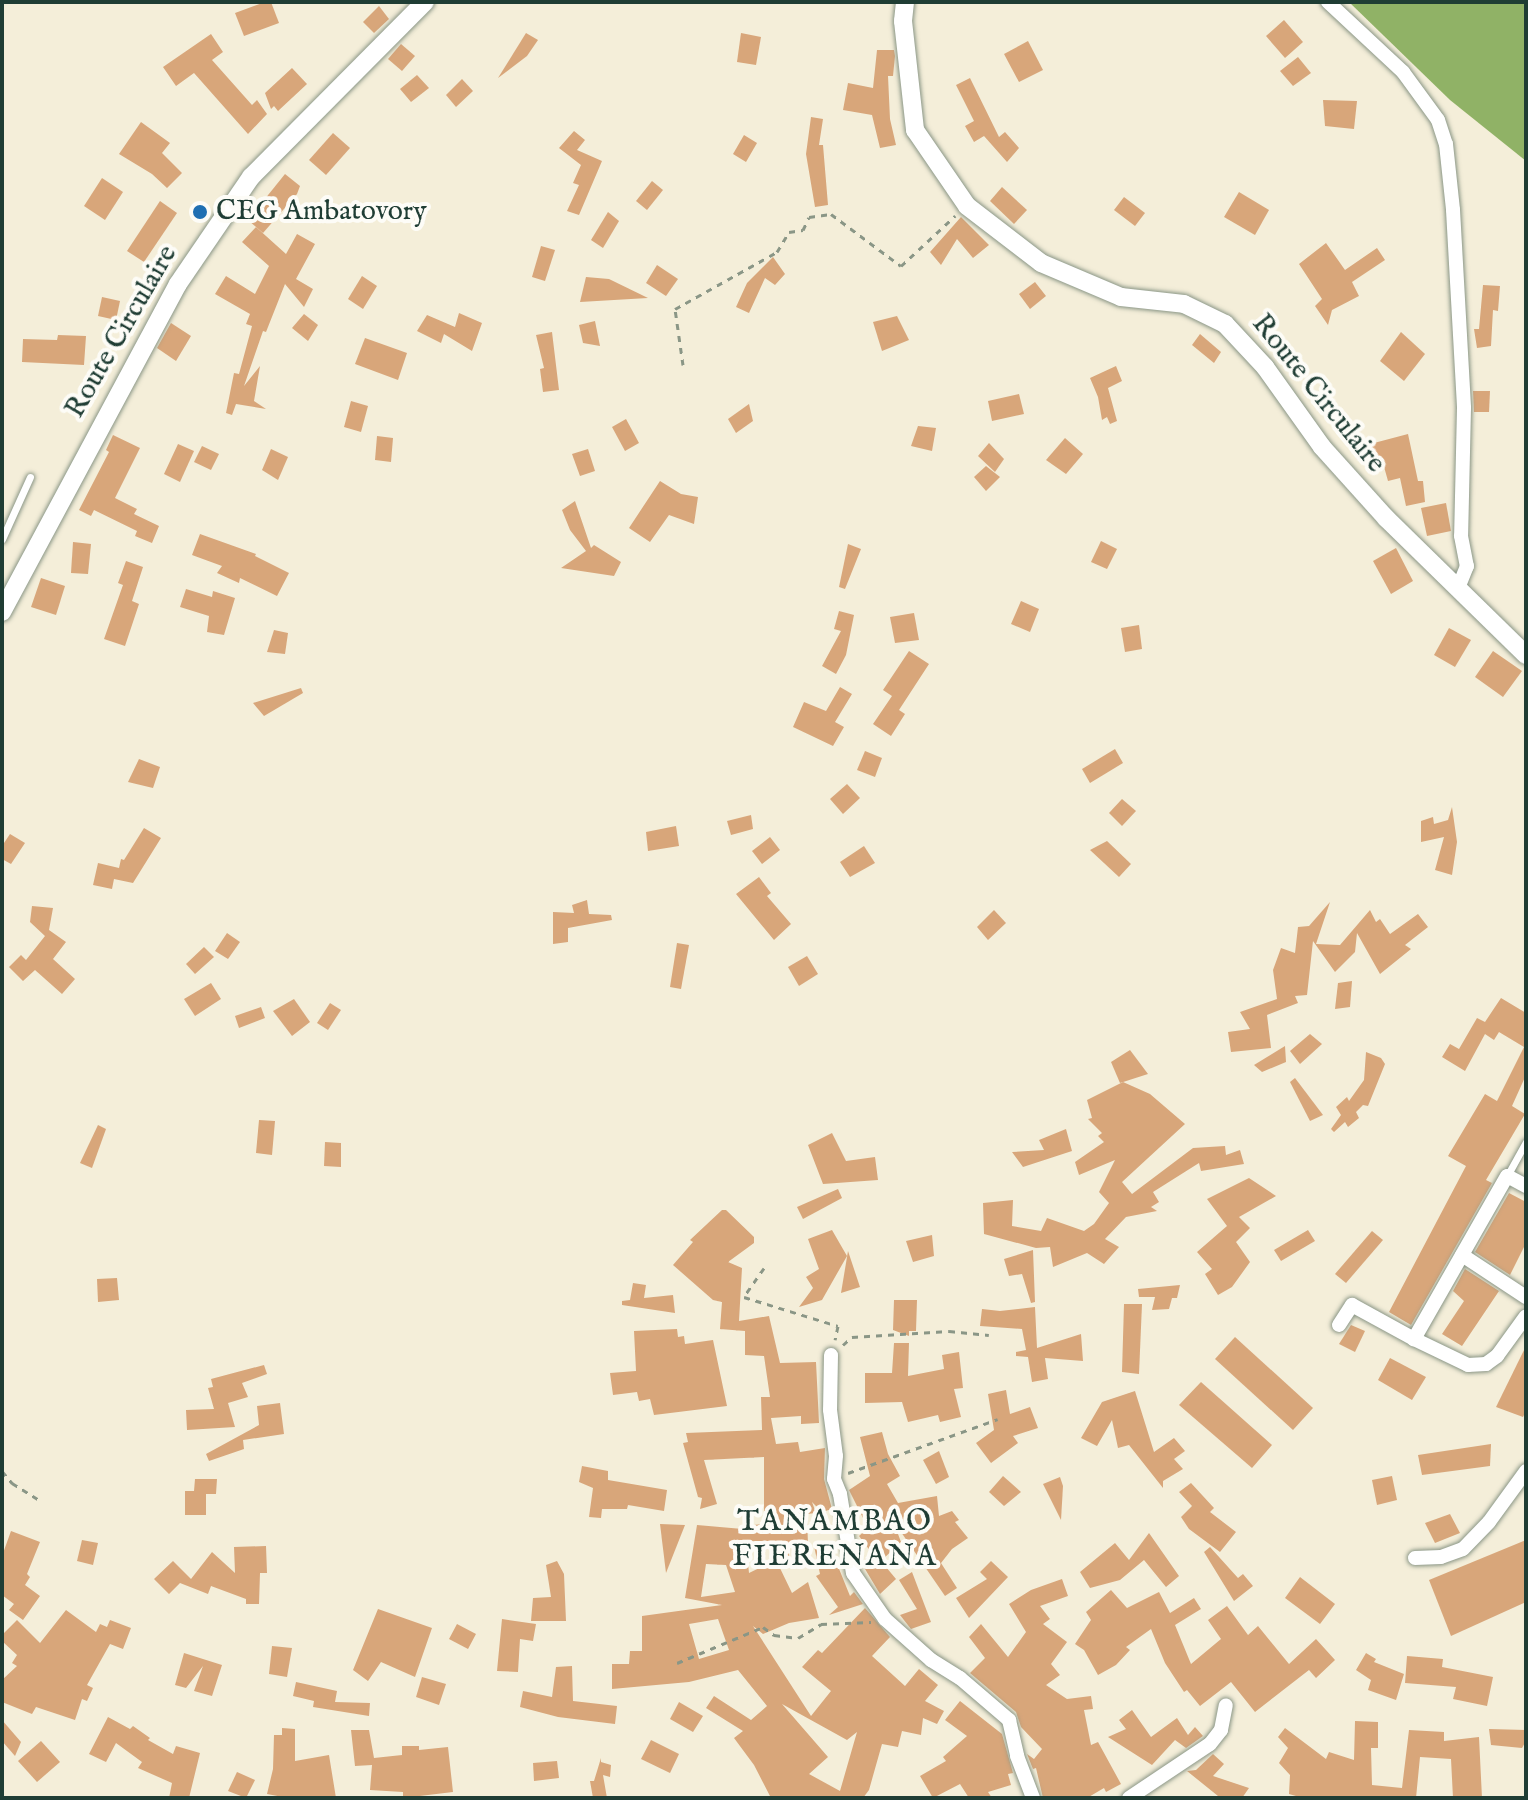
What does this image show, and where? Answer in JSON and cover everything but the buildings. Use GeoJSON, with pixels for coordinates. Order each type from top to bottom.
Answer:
{"type":"FeatureCollection","features":[{"type":"Feature","properties":{"kind":"street","name":"Route Circulaire"},"geometry":{"type":"LineString","coordinates":[[2,612],[178,284],[243,189],[336,88],[425,2]]}},
{"type":"Feature","properties":{"kind":"street","name":"Route Circulaire"},"geometry":{"type":"LineString","coordinates":[[905,2],[903,21],[915,130],[967,206],[1041,263],[1121,297],[1184,304],[1225,324],[1265,367],[1322,447],[1386,518],[1459,586],[1481,615],[1526,655]]}},
{"type":"Feature","properties":{"kind":"street"},"geometry":{"type":"LineString","coordinates":[[1328,2],[1403,72],[1438,120],[1446,144],[1453,210],[1464,408],[1461,536],[1467,566],[1459,586]]}},
{"type":"Feature","properties":{"kind":"street"},"geometry":{"type":"LineString","coordinates":[[1414,1339],[1507,1176],[1526,1186]]}},
{"type":"Feature","properties":{"kind":"street"},"geometry":{"type":"LineString","coordinates":[[1462,1255],[1526,1297]]}},
{"type":"Feature","properties":{"kind":"street"},"geometry":{"type":"LineString","coordinates":[[1339,1325],[1352,1305],[1468,1365],[1486,1364],[1497,1356],[1526,1316]]}},
{"type":"Feature","properties":{"kind":"street"},"geometry":{"type":"LineString","coordinates":[[831,1355],[830,1410],[836,1456],[834,1479],[840,1494],[853,1573],[885,1619],[1009,1720],[1017,1756],[1033,1798]]}},
{"type":"Feature","properties":{"kind":"street"},"geometry":{"type":"LineString","coordinates":[[1415,1558],[1441,1557],[1463,1549],[1489,1522],[1526,1471]]}},
{"type":"Feature","properties":{"kind":"street"},"geometry":{"type":"LineString","coordinates":[[1129,1798],[1210,1744],[1221,1730],[1226,1705]]}},
{"type":"Feature","properties":{"kind":"lane"},"geometry":{"type":"LineString","coordinates":[[2,539],[30,477]]}},
{"type":"Feature","properties":{"kind":"lane"},"geometry":{"type":"LineString","coordinates":[[1507,1176],[1526,1142]]}},
{"type":"Feature","properties":{"kind":"path"},"geometry":{"type":"LineString","coordinates":[[683,365],[675,309],[777,252],[789,232],[803,230],[809,217],[831,214],[901,266],[967,206]]}},
{"type":"Feature","properties":{"kind":"path"},"geometry":{"type":"LineString","coordinates":[[764,1268],[744,1297],[838,1326],[831,1355]]}},
{"type":"Feature","properties":{"kind":"path"},"geometry":{"type":"LineString","coordinates":[[831,1355],[852,1337],[949,1331],[989,1335]]}},
{"type":"Feature","properties":{"kind":"path"},"geometry":{"type":"LineString","coordinates":[[834,1479],[998,1419]]}},
{"type":"Feature","properties":{"kind":"path"},"geometry":{"type":"LineString","coordinates":[[2,1471],[12,1483],[41,1501]]}},
{"type":"Feature","properties":{"kind":"path"},"geometry":{"type":"LineString","coordinates":[[677,1663],[763,1627],[774,1635],[798,1638],[821,1624],[847,1622],[859,1625],[885,1619]]}},
{"type":"Feature","properties":{"kind":"green space"},"geometry":{"type":"Polygon","coordinates":[[[1349,2],[1526,2],[1526,161],[1450,100],[1349,2]]]}},
{"type":"Feature","properties":{"kind":"place","name":"CEG Ambatovory"},"geometry":{"type":"Point","coordinates":[200,212]}},
{"type":"Feature","properties":{"kind":"district","name":"TANAMBAO FIERENANA"},"geometry":{"type":"Point","coordinates":[835,1539]}}]}
